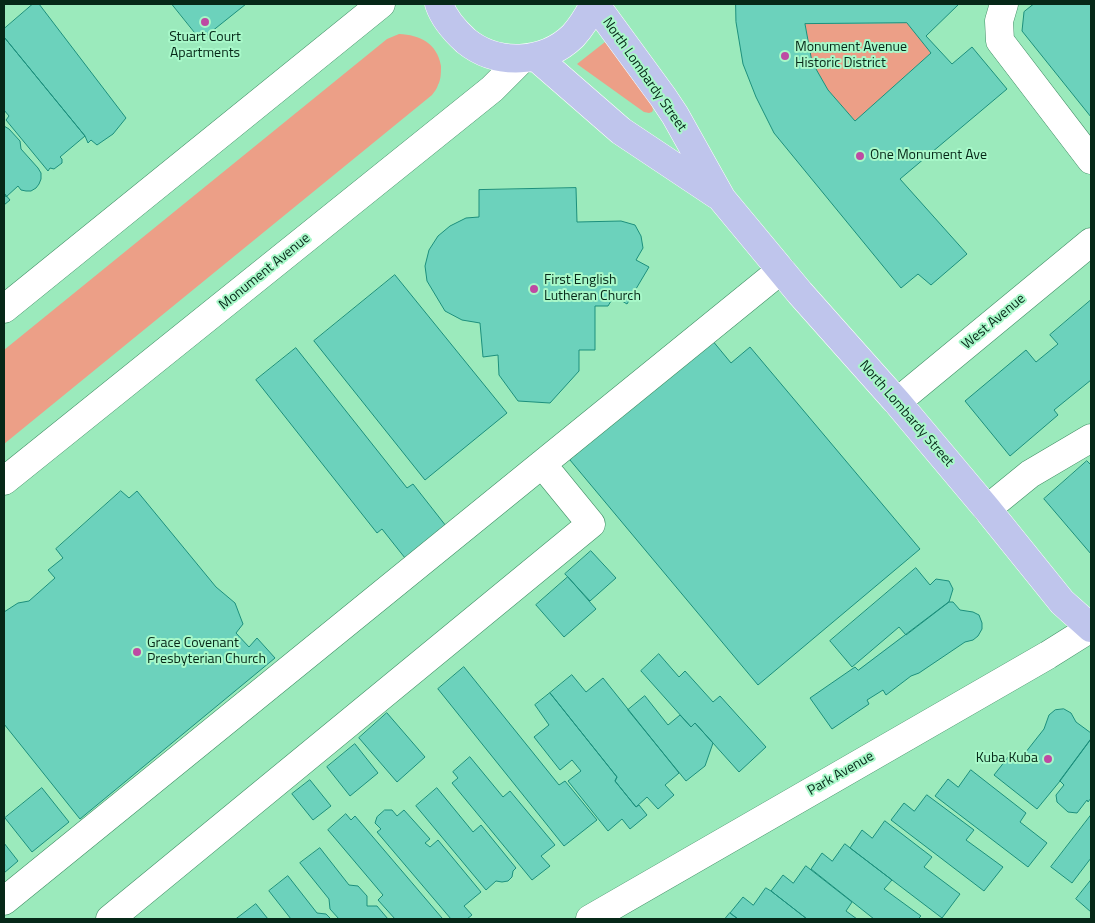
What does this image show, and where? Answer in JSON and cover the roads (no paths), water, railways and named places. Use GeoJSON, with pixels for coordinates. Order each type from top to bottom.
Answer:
{"type":"FeatureCollection","features":[{"type":"Feature","properties":{"kind":"main road"},"geometry":{"type":"LineString","coordinates":[[440,4],[441,11],[455,31],[474,47],[497,57],[529,58],[555,49],[572,37],[585,22],[594,4]]}},
{"type":"Feature","properties":{"kind":"main road","name":"North Lombardy Street"},"geometry":{"type":"LineString","coordinates":[[594,4],[667,103],[722,199],[800,294],[897,402],[1062,602],[1091,628]]}},
{"type":"Feature","properties":{"kind":"main road","name":"North Lombardy Street"},"geometry":{"type":"LineString","coordinates":[[529,58],[621,131],[722,199]]}},
{"type":"Feature","properties":{"kind":"street"},"geometry":{"type":"LineString","coordinates":[[4,309],[381,4]]}},
{"type":"Feature","properties":{"kind":"street"},"geometry":{"type":"LineString","coordinates":[[1004,4],[999,21],[1000,41],[1091,160]]}},
{"type":"Feature","properties":{"kind":"street","name":"Monument Avenue"},"geometry":{"type":"LineString","coordinates":[[4,481],[492,90],[529,58]]}},
{"type":"Feature","properties":{"kind":"street","name":"West Avenue"},"geometry":{"type":"LineString","coordinates":[[897,402],[1091,242]]}},
{"type":"Feature","properties":{"kind":"street"},"geometry":{"type":"LineString","coordinates":[[4,901],[542,464],[583,440],[781,270]]}},
{"type":"Feature","properties":{"kind":"street"},"geometry":{"type":"LineString","coordinates":[[987,509],[1030,474],[1091,438]]}},
{"type":"Feature","properties":{"kind":"street"},"geometry":{"type":"LineString","coordinates":[[110,919],[591,524],[542,464]]}},
{"type":"Feature","properties":{"kind":"street","name":"Park Avenue"},"geometry":{"type":"LineString","coordinates":[[590,919],[1048,655],[1091,628]]}},
{"type":"Feature","properties":{"kind":"place","name":"Stuart Court Apartments"},"geometry":{"type":"Point","coordinates":[205,22]}},
{"type":"Feature","properties":{"kind":"place","name":"Monument Avenue Historic District"},"geometry":{"type":"Point","coordinates":[785,56]}},
{"type":"Feature","properties":{"kind":"place","name":"One Monument Ave"},"geometry":{"type":"Point","coordinates":[860,156]}},
{"type":"Feature","properties":{"kind":"place","name":"First English Lutheran Church"},"geometry":{"type":"Point","coordinates":[534,289]}},
{"type":"Feature","properties":{"kind":"place","name":"Grace Covenant Presbyterian Church"},"geometry":{"type":"Point","coordinates":[137,652]}},
{"type":"Feature","properties":{"kind":"place","name":"Kuba Kuba"},"geometry":{"type":"Point","coordinates":[1048,759]}}]}
